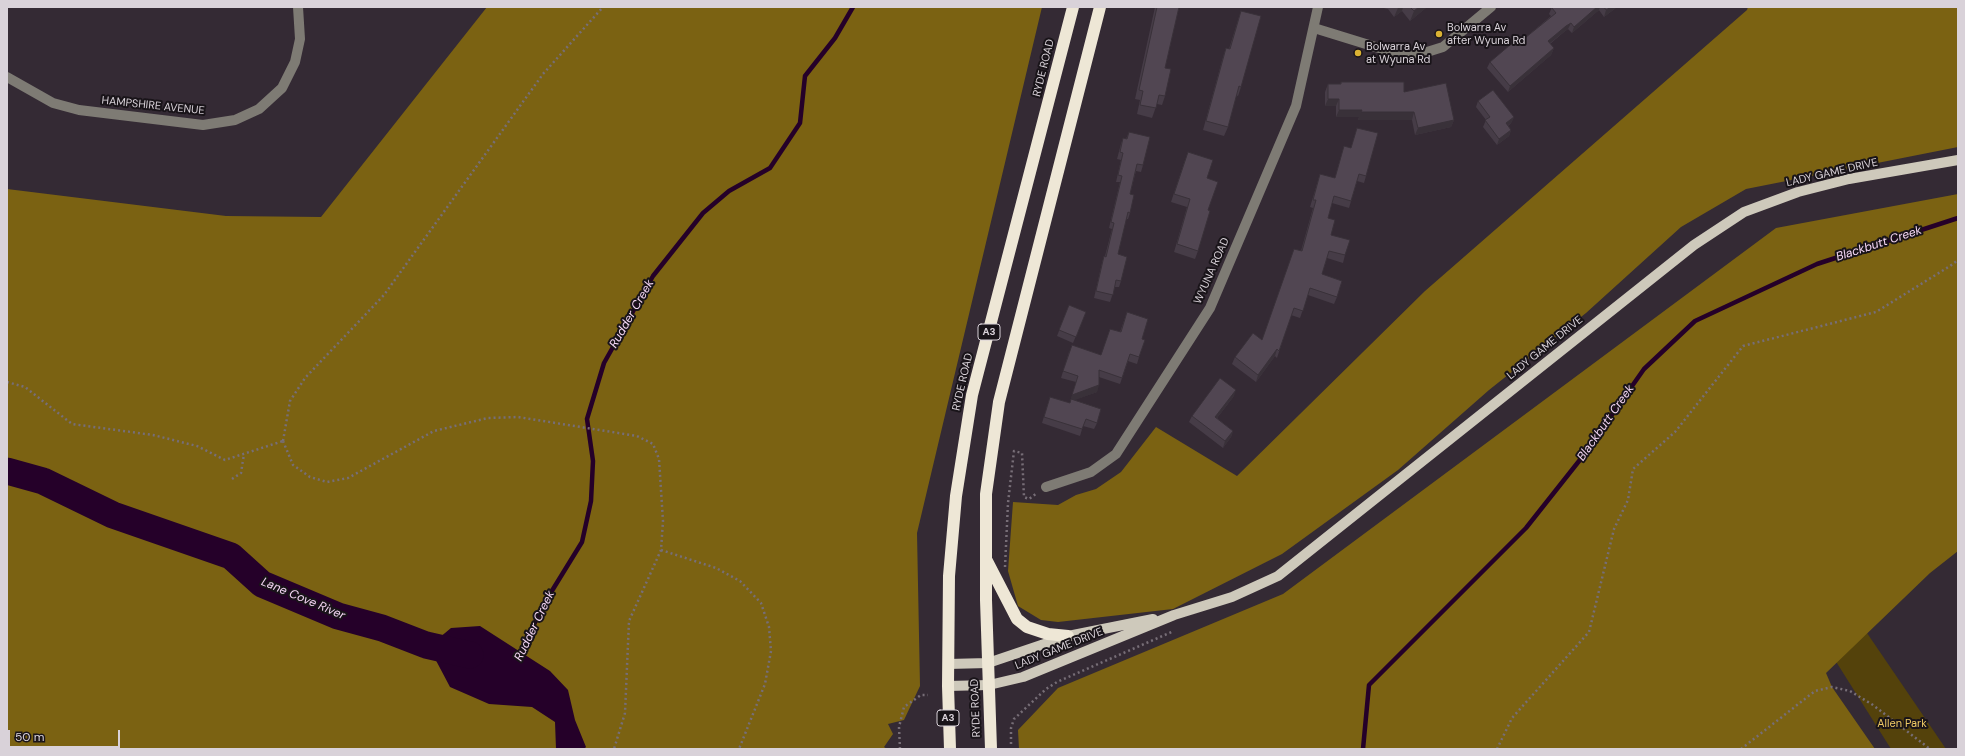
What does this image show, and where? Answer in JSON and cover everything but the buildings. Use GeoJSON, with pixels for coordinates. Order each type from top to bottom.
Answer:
{"type":"FeatureCollection","features":[{"type":"Feature","properties":{"kind":"highway","name":"RYDE ROAD"},"geometry":{"type":"LineString","coordinates":[[950,749],[948,686],[949,576],[956,496],[972,396],[1073,7]]}},
{"type":"Feature","properties":{"kind":"highway","name":"RYDE ROAD"},"geometry":{"type":"LineString","coordinates":[[990,749],[986,494],[999,402],[1100,7]]}},
{"type":"Feature","properties":{"kind":"highway"},"geometry":{"type":"LineString","coordinates":[[986,559],[1017,619],[1027,627],[1048,634],[1068,636]]}},
{"type":"Feature","properties":{"kind":"main road","name":"LADY GAME DRIVE"},"geometry":{"type":"LineString","coordinates":[[948,686],[989,685],[1023,677],[1174,615],[1232,597],[1278,576],[1694,245],[1744,212],[1798,192],[1841,181],[1958,160]]}},
{"type":"Feature","properties":{"kind":"main road","name":"LADY GAME DRIVE"},"geometry":{"type":"LineString","coordinates":[[948,664],[988,663],[1068,636],[1174,615]]}},
{"type":"Feature","properties":{"kind":"street","name":"HAMPSHIRE AVENUE"},"geometry":{"type":"LineString","coordinates":[[7,77],[53,104],[79,110],[203,125],[235,120],[259,109],[282,88],[295,62],[300,39],[298,7]]}},
{"type":"Feature","properties":{"kind":"street","name":"WYUNA ROAD"},"geometry":{"type":"LineString","coordinates":[[1046,488],[1091,472],[1116,454],[1210,308],[1296,106],[1318,7]]}},
{"type":"Feature","properties":{"kind":"street"},"geometry":{"type":"LineString","coordinates":[[1314,28],[1395,53],[1411,54],[1427,52],[1443,47],[1491,7]]}},
{"type":"Feature","properties":{"kind":"path"},"geometry":{"type":"LineString","coordinates":[[603,7],[543,74],[384,295],[305,378],[290,401],[283,441],[293,465],[310,477],[327,482],[348,478],[434,431],[488,418],[518,417],[637,436],[653,444],[659,458],[663,521],[661,550],[630,621],[625,713],[614,749]]}},
{"type":"Feature","properties":{"kind":"path"},"geometry":{"type":"LineString","coordinates":[[1497,749],[1512,718],[1589,632],[1614,529],[1628,500],[1633,469],[1675,432],[1743,346],[1876,312],[1958,260]]}},
{"type":"Feature","properties":{"kind":"path"},"geometry":{"type":"LineString","coordinates":[[7,382],[25,388],[72,424],[153,435],[196,446],[225,460],[283,441]]}},
{"type":"Feature","properties":{"kind":"path"},"geometry":{"type":"LineString","coordinates":[[1005,570],[1008,503],[1014,451],[1022,453],[1024,497],[1029,499],[1046,488]]}},
{"type":"Feature","properties":{"kind":"path"},"geometry":{"type":"LineString","coordinates":[[232,479],[241,472],[244,454]]}},
{"type":"Feature","properties":{"kind":"path"},"geometry":{"type":"LineString","coordinates":[[661,550],[716,568],[740,581],[761,603],[769,627],[771,650],[766,684],[739,749]]}},
{"type":"Feature","properties":{"kind":"path"},"geometry":{"type":"LineString","coordinates":[[1011,744],[1011,728],[1014,719],[1046,689],[1057,682],[1174,631]]}},
{"type":"Feature","properties":{"kind":"path"},"geometry":{"type":"LineString","coordinates":[[1741,749],[1815,691],[1832,687],[1850,691],[1873,705],[1930,749]]}},
{"type":"Feature","properties":{"kind":"path"},"geometry":{"type":"LineString","coordinates":[[900,749],[899,727],[904,707],[921,695],[928,695]]}},
{"type":"Feature","properties":{"kind":"green space","name":"Allen Park"},"geometry":{"type":"Polygon","coordinates":[[[1867,633],[1946,749],[1891,749],[1835,660],[1867,633]]]}},
{"type":"Feature","properties":{"kind":"shaded area"},"geometry":{"type":"Polygon","coordinates":[[[487,7],[1042,7],[917,533],[920,686],[904,720],[888,724],[893,734],[884,747],[887,749],[7,749],[7,189],[226,216],[321,217],[487,7]]]}},
{"type":"Feature","properties":{"kind":"shaded area"},"geometry":{"type":"Polygon","coordinates":[[[1748,7],[1958,7],[1958,147],[1746,189],[1681,227],[1586,313],[1489,390],[1398,470],[1282,554],[1173,609],[1058,622],[1041,620],[1018,606],[1008,571],[1013,502],[1058,505],[1076,495],[1096,489],[1121,472],[1156,427],[1237,476],[1425,291],[1747,10],[1748,7]]]}},
{"type":"Feature","properties":{"kind":"shaded area"},"geometry":{"type":"Polygon","coordinates":[[[1958,194],[1958,551],[1930,573],[1826,673],[1832,687],[1875,749],[1019,749],[1018,730],[1058,688],[1283,594],[1776,228],[1958,194]]]}},
{"type":"Feature","properties":{"kind":"shaded area"},"geometry":{"type":"Polygon","coordinates":[[[480,626],[550,671],[568,690],[575,720],[586,747],[584,749],[556,749],[555,722],[532,707],[489,704],[450,687],[431,651],[439,638],[451,628],[480,626]]]}},
{"type":"Feature","properties":{"kind":"waterway","name":"Rudder Creek"},"geometry":{"type":"LineString","coordinates":[[519,657],[542,607],[582,542],[591,501],[593,461],[587,419],[604,363],[653,276],[703,213],[729,191],[770,168],[800,123],[805,76],[835,38],[853,7]]}},
{"type":"Feature","properties":{"kind":"waterway","name":"Blackbutt Creek"},"geometry":{"type":"LineString","coordinates":[[1363,749],[1369,685],[1526,528],[1583,456],[1644,369],[1695,321],[1817,264],[1958,218]]}},
{"type":"Feature","properties":{"kind":"waterway","name":"Lane Cove River"},"geometry":{"type":"LineString","coordinates":[[7,471],[43,481],[113,515],[231,556],[262,584],[338,616],[382,628],[426,645],[470,655]]}},
{"type":"Feature","properties":{"kind":"place","name":"Bolwarra Av after Wyuna Rd"},"geometry":{"type":"Point","coordinates":[1439,34]}},
{"type":"Feature","properties":{"kind":"place","name":"Bolwarra Av at Wyuna Rd"},"geometry":{"type":"Point","coordinates":[1358,53]}}]}
